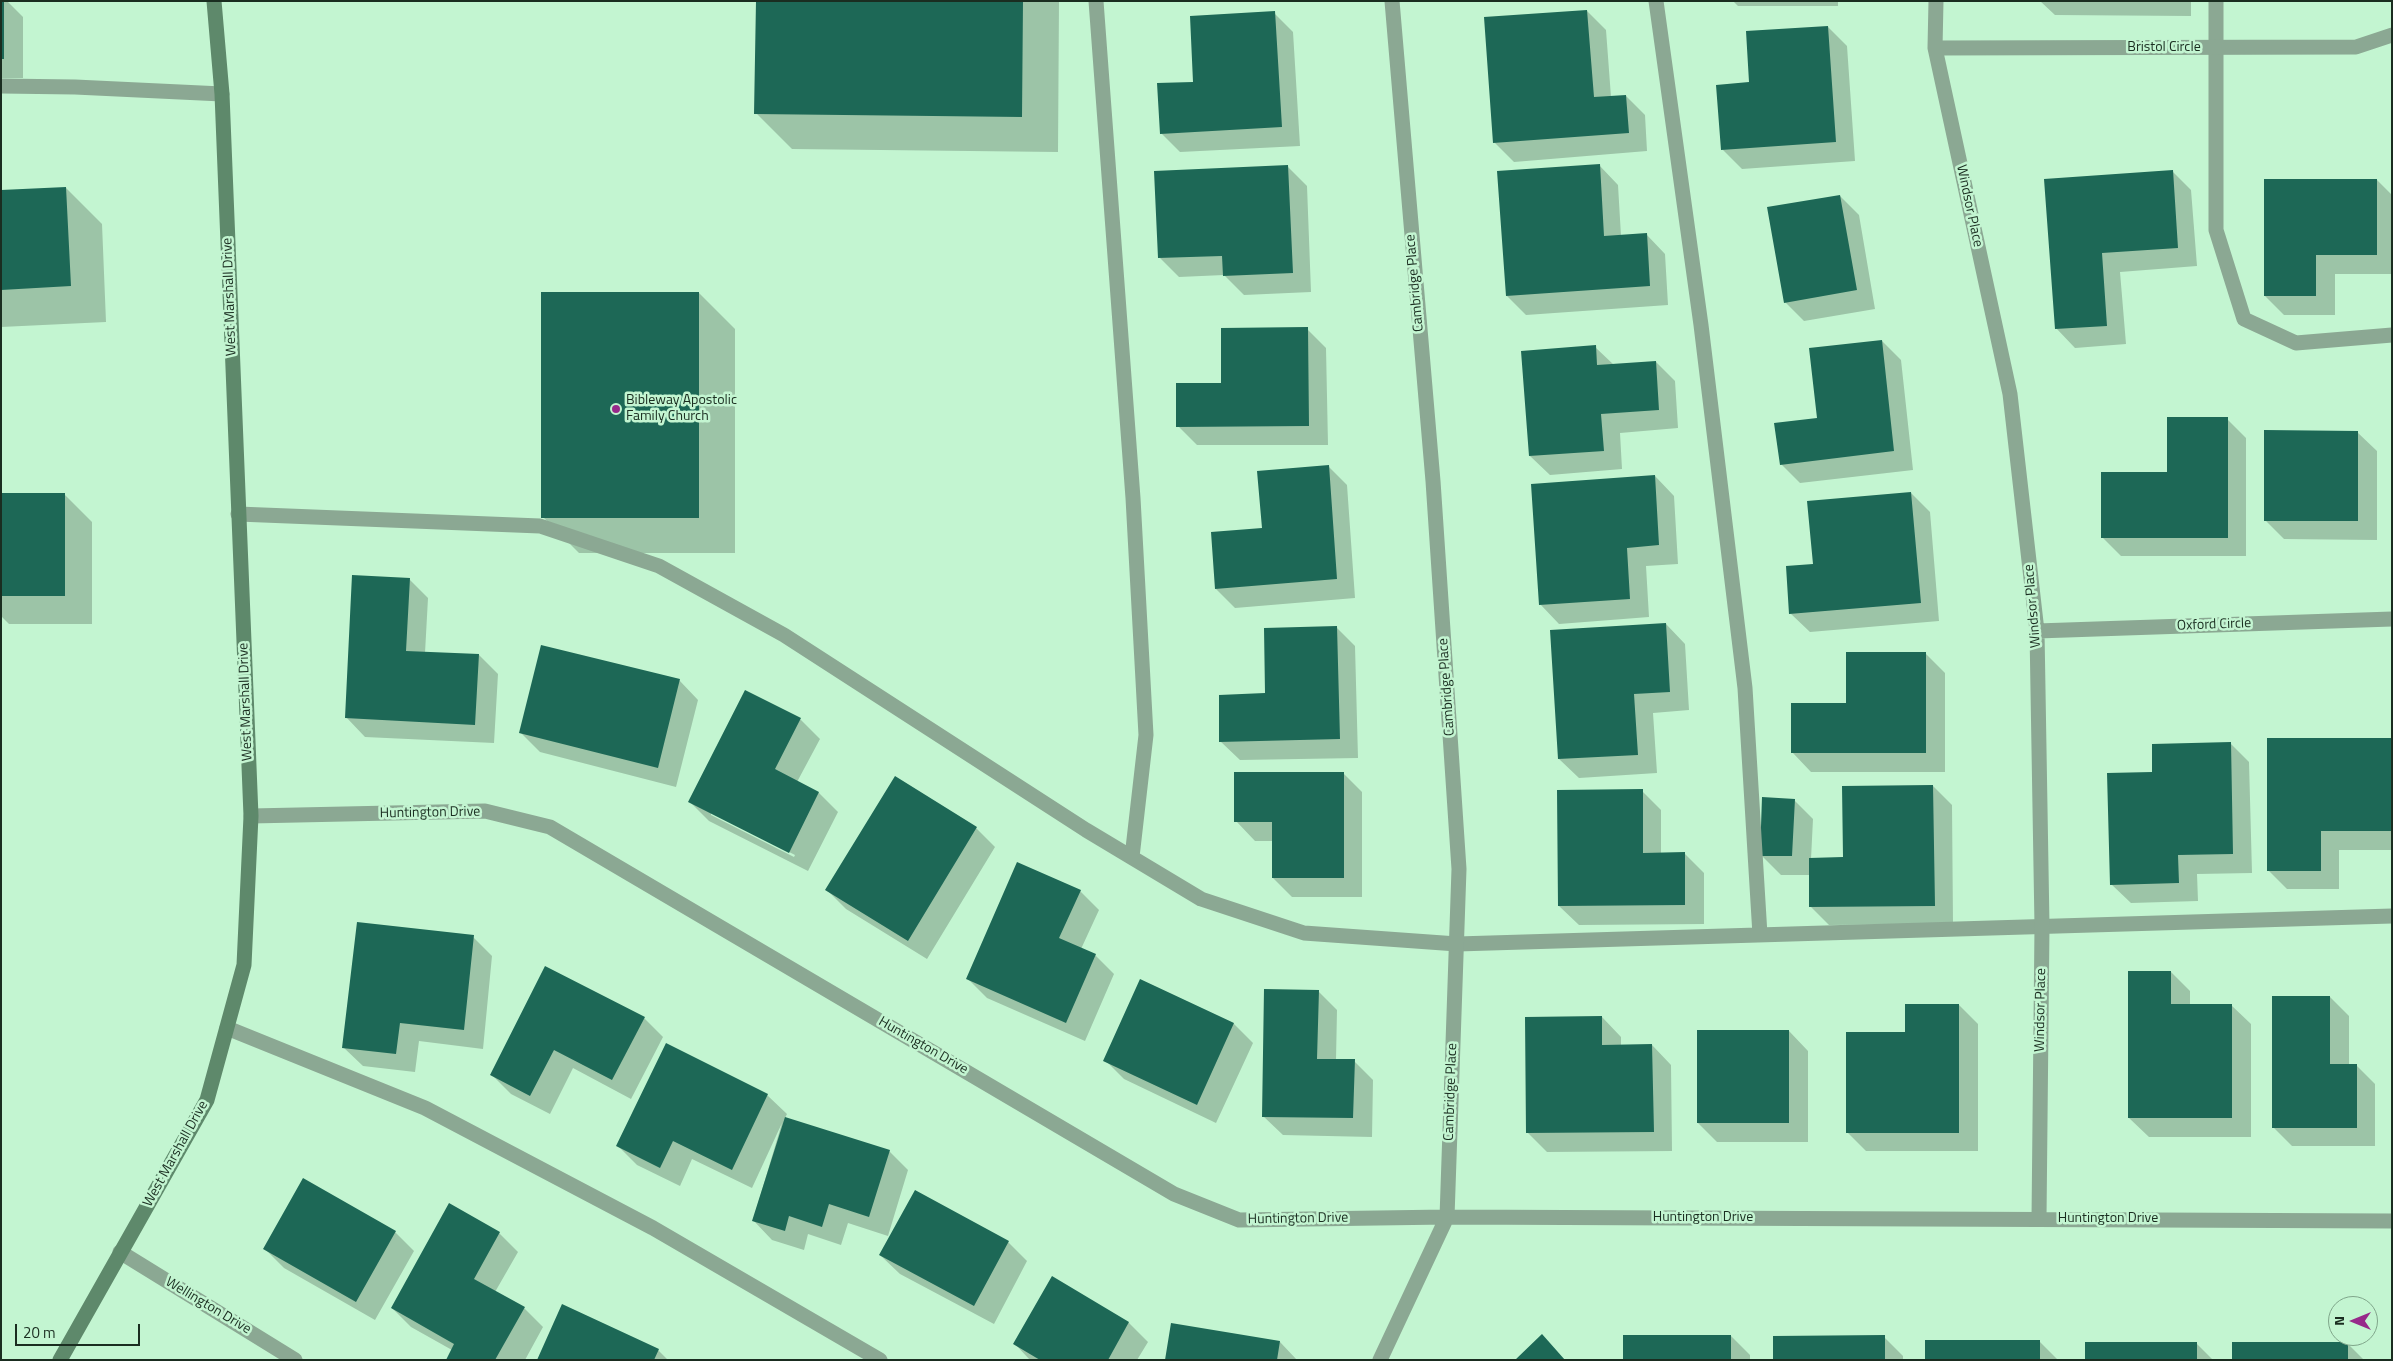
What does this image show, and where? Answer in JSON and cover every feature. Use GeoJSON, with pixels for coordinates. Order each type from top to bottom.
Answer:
{"type":"FeatureCollection","features":[{"type":"Feature","properties":{"kind":"main road","name":"West Marshall Drive"},"geometry":{"type":"LineString","coordinates":[[60,1360],[207,1100],[244,965],[252,816],[222,94],[214,1]]}},
{"type":"Feature","properties":{"kind":"street"},"geometry":{"type":"LineString","coordinates":[[1096,1],[1134,498],[1146,736],[1132,857]]}},
{"type":"Feature","properties":{"kind":"street","name":"Cambridge Place"},"geometry":{"type":"LineString","coordinates":[[1380,1360],[1447,1217],[1459,869],[1434,501],[1392,1]]}},
{"type":"Feature","properties":{"kind":"street"},"geometry":{"type":"LineString","coordinates":[[1656,1],[1701,325],[1745,688],[1760,935]]}},
{"type":"Feature","properties":{"kind":"street","name":"Windsor Place"},"geometry":{"type":"LineString","coordinates":[[1936,1],[1935,48],[2010,394],[2037,631],[2042,926],[2039,1219]]}},
{"type":"Feature","properties":{"kind":"street"},"geometry":{"type":"LineString","coordinates":[[2216,1],[2216,230],[2244,319],[2296,343],[2392,335]]}},
{"type":"Feature","properties":{"kind":"street","name":"Bristol Circle"},"geometry":{"type":"LineString","coordinates":[[1935,48],[2356,47],[2392,35]]}},
{"type":"Feature","properties":{"kind":"street"},"geometry":{"type":"LineString","coordinates":[[1,86],[75,87],[222,94]]}},
{"type":"Feature","properties":{"kind":"street"},"geometry":{"type":"LineString","coordinates":[[238,514],[540,526],[659,566],[784,635],[1201,899],[1304,932],[1456,944],[2392,916]]}},
{"type":"Feature","properties":{"kind":"street","name":"Oxford Circle"},"geometry":{"type":"LineString","coordinates":[[2037,631],[2392,619]]}},
{"type":"Feature","properties":{"kind":"street","name":"Huntington Drive"},"geometry":{"type":"LineString","coordinates":[[252,816],[485,812],[550,827],[1174,1194],[1239,1220],[1447,1217],[2392,1220]]}},
{"type":"Feature","properties":{"kind":"street"},"geometry":{"type":"LineString","coordinates":[[226,1028],[425,1108],[653,1228],[880,1360]]}},
{"type":"Feature","properties":{"kind":"street","name":"Wellington Drive"},"geometry":{"type":"LineString","coordinates":[[120,1252],[295,1360]]}},
{"type":"Feature","properties":{"kind":"building"},"geometry":{"type":"Polygon","coordinates":[[[1,1],[4,1],[4,59],[1,59],[1,1]]]}},
{"type":"Feature","properties":{"kind":"building"},"geometry":{"type":"Polygon","coordinates":[[[756,1],[1023,1],[1022,117],[754,114],[756,1]]]}},
{"type":"Feature","properties":{"kind":"building"},"geometry":{"type":"Polygon","coordinates":[[[1587,10],[1594,97],[1626,95],[1629,133],[1493,143],[1484,17],[1587,10]]]}},
{"type":"Feature","properties":{"kind":"building"},"geometry":{"type":"Polygon","coordinates":[[[1275,11],[1282,127],[1160,134],[1157,83],[1193,82],[1190,16],[1275,11]]]}},
{"type":"Feature","properties":{"kind":"building"},"geometry":{"type":"Polygon","coordinates":[[[1828,26],[1836,142],[1721,150],[1716,85],[1749,82],[1746,31],[1828,26]]]}},
{"type":"Feature","properties":{"kind":"building"},"geometry":{"type":"Polygon","coordinates":[[[1600,164],[1604,236],[1647,233],[1650,286],[1506,296],[1497,171],[1600,164]]]}},
{"type":"Feature","properties":{"kind":"building"},"geometry":{"type":"Polygon","coordinates":[[[1288,165],[1293,273],[1223,276],[1222,256],[1158,258],[1154,171],[1288,165]]]}},
{"type":"Feature","properties":{"kind":"building"},"geometry":{"type":"Polygon","coordinates":[[[2173,170],[2178,248],[2102,253],[2107,326],[2055,329],[2044,179],[2173,170]]]}},
{"type":"Feature","properties":{"kind":"building"},"geometry":{"type":"Polygon","coordinates":[[[2264,179],[2377,179],[2377,255],[2316,255],[2316,296],[2264,296],[2264,179]]]}},
{"type":"Feature","properties":{"kind":"building"},"geometry":{"type":"Polygon","coordinates":[[[66,187],[71,286],[1,290],[1,190],[66,187]]]}},
{"type":"Feature","properties":{"kind":"building"},"geometry":{"type":"Polygon","coordinates":[[[1840,195],[1857,290],[1784,303],[1767,207],[1840,195]]]}},
{"type":"Feature","properties":{"kind":"building"},"geometry":{"type":"Polygon","coordinates":[[[541,292],[699,292],[699,518],[541,518],[541,292]]]}},
{"type":"Feature","properties":{"kind":"building"},"geometry":{"type":"Polygon","coordinates":[[[1308,327],[1309,426],[1176,427],[1176,383],[1221,383],[1221,328],[1308,327]]]}},
{"type":"Feature","properties":{"kind":"building"},"geometry":{"type":"Polygon","coordinates":[[[1882,340],[1894,451],[1780,465],[1774,423],[1817,418],[1809,348],[1882,340]]]}},
{"type":"Feature","properties":{"kind":"building"},"geometry":{"type":"Polygon","coordinates":[[[1596,345],[1597,365],[1656,361],[1659,410],[1601,414],[1604,451],[1529,456],[1521,351],[1596,345]]]}},
{"type":"Feature","properties":{"kind":"building"},"geometry":{"type":"Polygon","coordinates":[[[2167,417],[2228,417],[2228,538],[2101,538],[2101,472],[2167,472],[2167,417]]]}},
{"type":"Feature","properties":{"kind":"building"},"geometry":{"type":"Polygon","coordinates":[[[2264,430],[2358,431],[2358,521],[2264,521],[2264,430]]]}},
{"type":"Feature","properties":{"kind":"building"},"geometry":{"type":"Polygon","coordinates":[[[1329,465],[1337,579],[1215,589],[1211,532],[1262,528],[1257,471],[1329,465]]]}},
{"type":"Feature","properties":{"kind":"building"},"geometry":{"type":"Polygon","coordinates":[[[1655,475],[1659,545],[1627,548],[1630,599],[1539,605],[1531,484],[1655,475]]]}},
{"type":"Feature","properties":{"kind":"building"},"geometry":{"type":"Polygon","coordinates":[[[1911,492],[1921,603],[1789,614],[1786,566],[1813,564],[1807,501],[1911,492]]]}},
{"type":"Feature","properties":{"kind":"building"},"geometry":{"type":"Polygon","coordinates":[[[1,493],[65,493],[65,596],[1,596],[1,493]]]}},
{"type":"Feature","properties":{"kind":"building"},"geometry":{"type":"Polygon","coordinates":[[[352,575],[410,578],[406,651],[479,654],[475,725],[345,718],[352,575]]]}},
{"type":"Feature","properties":{"kind":"building"},"geometry":{"type":"Polygon","coordinates":[[[1666,623],[1670,692],[1634,694],[1638,755],[1558,759],[1550,630],[1666,623]]]}},
{"type":"Feature","properties":{"kind":"building"},"geometry":{"type":"Polygon","coordinates":[[[1337,626],[1340,739],[1219,742],[1219,695],[1265,693],[1264,628],[1337,626]]]}},
{"type":"Feature","properties":{"kind":"building"},"geometry":{"type":"Polygon","coordinates":[[[541,645],[680,679],[658,768],[519,733],[541,645]]]}},
{"type":"Feature","properties":{"kind":"building"},"geometry":{"type":"Polygon","coordinates":[[[1846,652],[1926,652],[1926,753],[1791,753],[1791,703],[1846,703],[1846,652]]]}},
{"type":"Feature","properties":{"kind":"building"},"geometry":{"type":"Polygon","coordinates":[[[745,690],[801,718],[775,769],[819,792],[789,853],[688,802],[745,690]]]}},
{"type":"Feature","properties":{"kind":"building"},"geometry":{"type":"Polygon","coordinates":[[[2267,738],[2391,738],[2391,831],[2321,831],[2321,871],[2267,871],[2267,738]]]}},
{"type":"Feature","properties":{"kind":"building"},"geometry":{"type":"Polygon","coordinates":[[[2231,742],[2233,854],[2178,855],[2179,883],[2110,885],[2107,773],[2152,772],[2152,744],[2231,742]]]}},
{"type":"Feature","properties":{"kind":"building"},"geometry":{"type":"Polygon","coordinates":[[[1234,772],[1344,772],[1344,878],[1272,878],[1272,822],[1234,822],[1234,772]]]}},
{"type":"Feature","properties":{"kind":"building"},"geometry":{"type":"Polygon","coordinates":[[[895,776],[977,827],[908,941],[825,890],[895,776]]]}},
{"type":"Feature","properties":{"kind":"building"},"geometry":{"type":"Polygon","coordinates":[[[1933,785],[1935,906],[1809,907],[1809,858],[1843,857],[1842,786],[1933,785]]]}},
{"type":"Feature","properties":{"kind":"building"},"geometry":{"type":"Polygon","coordinates":[[[1643,789],[1643,853],[1685,852],[1685,905],[1558,906],[1557,790],[1643,789]]]}},
{"type":"Feature","properties":{"kind":"building"},"geometry":{"type":"Polygon","coordinates":[[[1762,797],[1795,799],[1792,856],[1760,856],[1762,797]]]}},
{"type":"Feature","properties":{"kind":"building"},"geometry":{"type":"Polygon","coordinates":[[[1017,862],[1081,890],[1059,938],[1096,954],[1066,1023],[966,979],[1017,862]]]}},
{"type":"Feature","properties":{"kind":"building"},"geometry":{"type":"Polygon","coordinates":[[[357,922],[474,935],[464,1030],[400,1023],[396,1054],[342,1048],[357,922]]]}},
{"type":"Feature","properties":{"kind":"building"},"geometry":{"type":"Polygon","coordinates":[[[545,966],[645,1017],[612,1080],[554,1050],[530,1096],[490,1075],[545,966]]]}},
{"type":"Feature","properties":{"kind":"building"},"geometry":{"type":"Polygon","coordinates":[[[2128,971],[2171,971],[2171,1004],[2232,1004],[2232,1118],[2128,1118],[2128,971]]]}},
{"type":"Feature","properties":{"kind":"building"},"geometry":{"type":"Polygon","coordinates":[[[1140,979],[1234,1023],[1197,1105],[1103,1061],[1140,979]]]}},
{"type":"Feature","properties":{"kind":"building"},"geometry":{"type":"Polygon","coordinates":[[[1264,989],[1319,990],[1317,1059],[1355,1059],[1353,1118],[1262,1117],[1264,989]]]}},
{"type":"Feature","properties":{"kind":"building"},"geometry":{"type":"Polygon","coordinates":[[[2272,996],[2330,996],[2330,1064],[2357,1064],[2357,1128],[2272,1128],[2272,996]]]}},
{"type":"Feature","properties":{"kind":"building"},"geometry":{"type":"Polygon","coordinates":[[[1905,1004],[1959,1004],[1959,1133],[1846,1133],[1846,1032],[1905,1032],[1905,1004]]]}},
{"type":"Feature","properties":{"kind":"building"},"geometry":{"type":"Polygon","coordinates":[[[1602,1016],[1602,1045],[1652,1044],[1654,1132],[1526,1133],[1525,1017],[1602,1016]]]}},
{"type":"Feature","properties":{"kind":"building"},"geometry":{"type":"Polygon","coordinates":[[[1697,1030],[1789,1030],[1789,1123],[1697,1123],[1697,1030]]]}},
{"type":"Feature","properties":{"kind":"building"},"geometry":{"type":"Polygon","coordinates":[[[666,1043],[768,1094],[732,1170],[673,1141],[660,1168],[616,1146],[666,1043]]]}},
{"type":"Feature","properties":{"kind":"building"},"geometry":{"type":"Polygon","coordinates":[[[785,1117],[890,1150],[869,1217],[829,1204],[822,1227],[789,1216],[785,1231],[752,1221],[785,1117]]]}},
{"type":"Feature","properties":{"kind":"building"},"geometry":{"type":"Polygon","coordinates":[[[303,1178],[396,1231],[356,1302],[263,1249],[303,1178]]]}},
{"type":"Feature","properties":{"kind":"building"},"geometry":{"type":"Polygon","coordinates":[[[915,1190],[1009,1241],[974,1306],[879,1255],[915,1190]]]}},
{"type":"Feature","properties":{"kind":"building"},"geometry":{"type":"Polygon","coordinates":[[[449,1203],[500,1232],[474,1279],[525,1307],[495,1360],[446,1360],[454,1344],[391,1308],[449,1203]]]}},
{"type":"Feature","properties":{"kind":"building"},"geometry":{"type":"Polygon","coordinates":[[[1052,1276],[1129,1322],[1108,1360],[1040,1360],[1013,1344],[1052,1276]]]}},
{"type":"Feature","properties":{"kind":"building"},"geometry":{"type":"Polygon","coordinates":[[[562,1304],[659,1349],[654,1360],[537,1360],[562,1304]]]}},
{"type":"Feature","properties":{"kind":"building"},"geometry":{"type":"Polygon","coordinates":[[[1171,1323],[1280,1341],[1277,1360],[1165,1360],[1171,1323]]]}},
{"type":"Feature","properties":{"kind":"building"},"geometry":{"type":"Polygon","coordinates":[[[1542,1334],[1565,1360],[1515,1360],[1542,1334]]]}},
{"type":"Feature","properties":{"kind":"building"},"geometry":{"type":"Polygon","coordinates":[[[1623,1335],[1731,1335],[1731,1360],[1623,1360],[1623,1335]]]}},
{"type":"Feature","properties":{"kind":"building"},"geometry":{"type":"Polygon","coordinates":[[[1885,1335],[1885,1360],[1773,1360],[1773,1336],[1885,1335]]]}},
{"type":"Feature","properties":{"kind":"building"},"geometry":{"type":"Polygon","coordinates":[[[1925,1340],[2040,1340],[2040,1360],[1925,1360],[1925,1340]]]}},
{"type":"Feature","properties":{"kind":"building"},"geometry":{"type":"Polygon","coordinates":[[[2085,1342],[2197,1342],[2197,1360],[2085,1360],[2085,1342]]]}},
{"type":"Feature","properties":{"kind":"building"},"geometry":{"type":"Polygon","coordinates":[[[2232,1342],[2328,1342],[2328,1346],[2348,1346],[2348,1360],[2232,1360],[2232,1342]]]}},
{"type":"Feature","properties":{"kind":"place","name":"Bibleway Apostolic Family Church"},"geometry":{"type":"Point","coordinates":[616,409]}}]}
